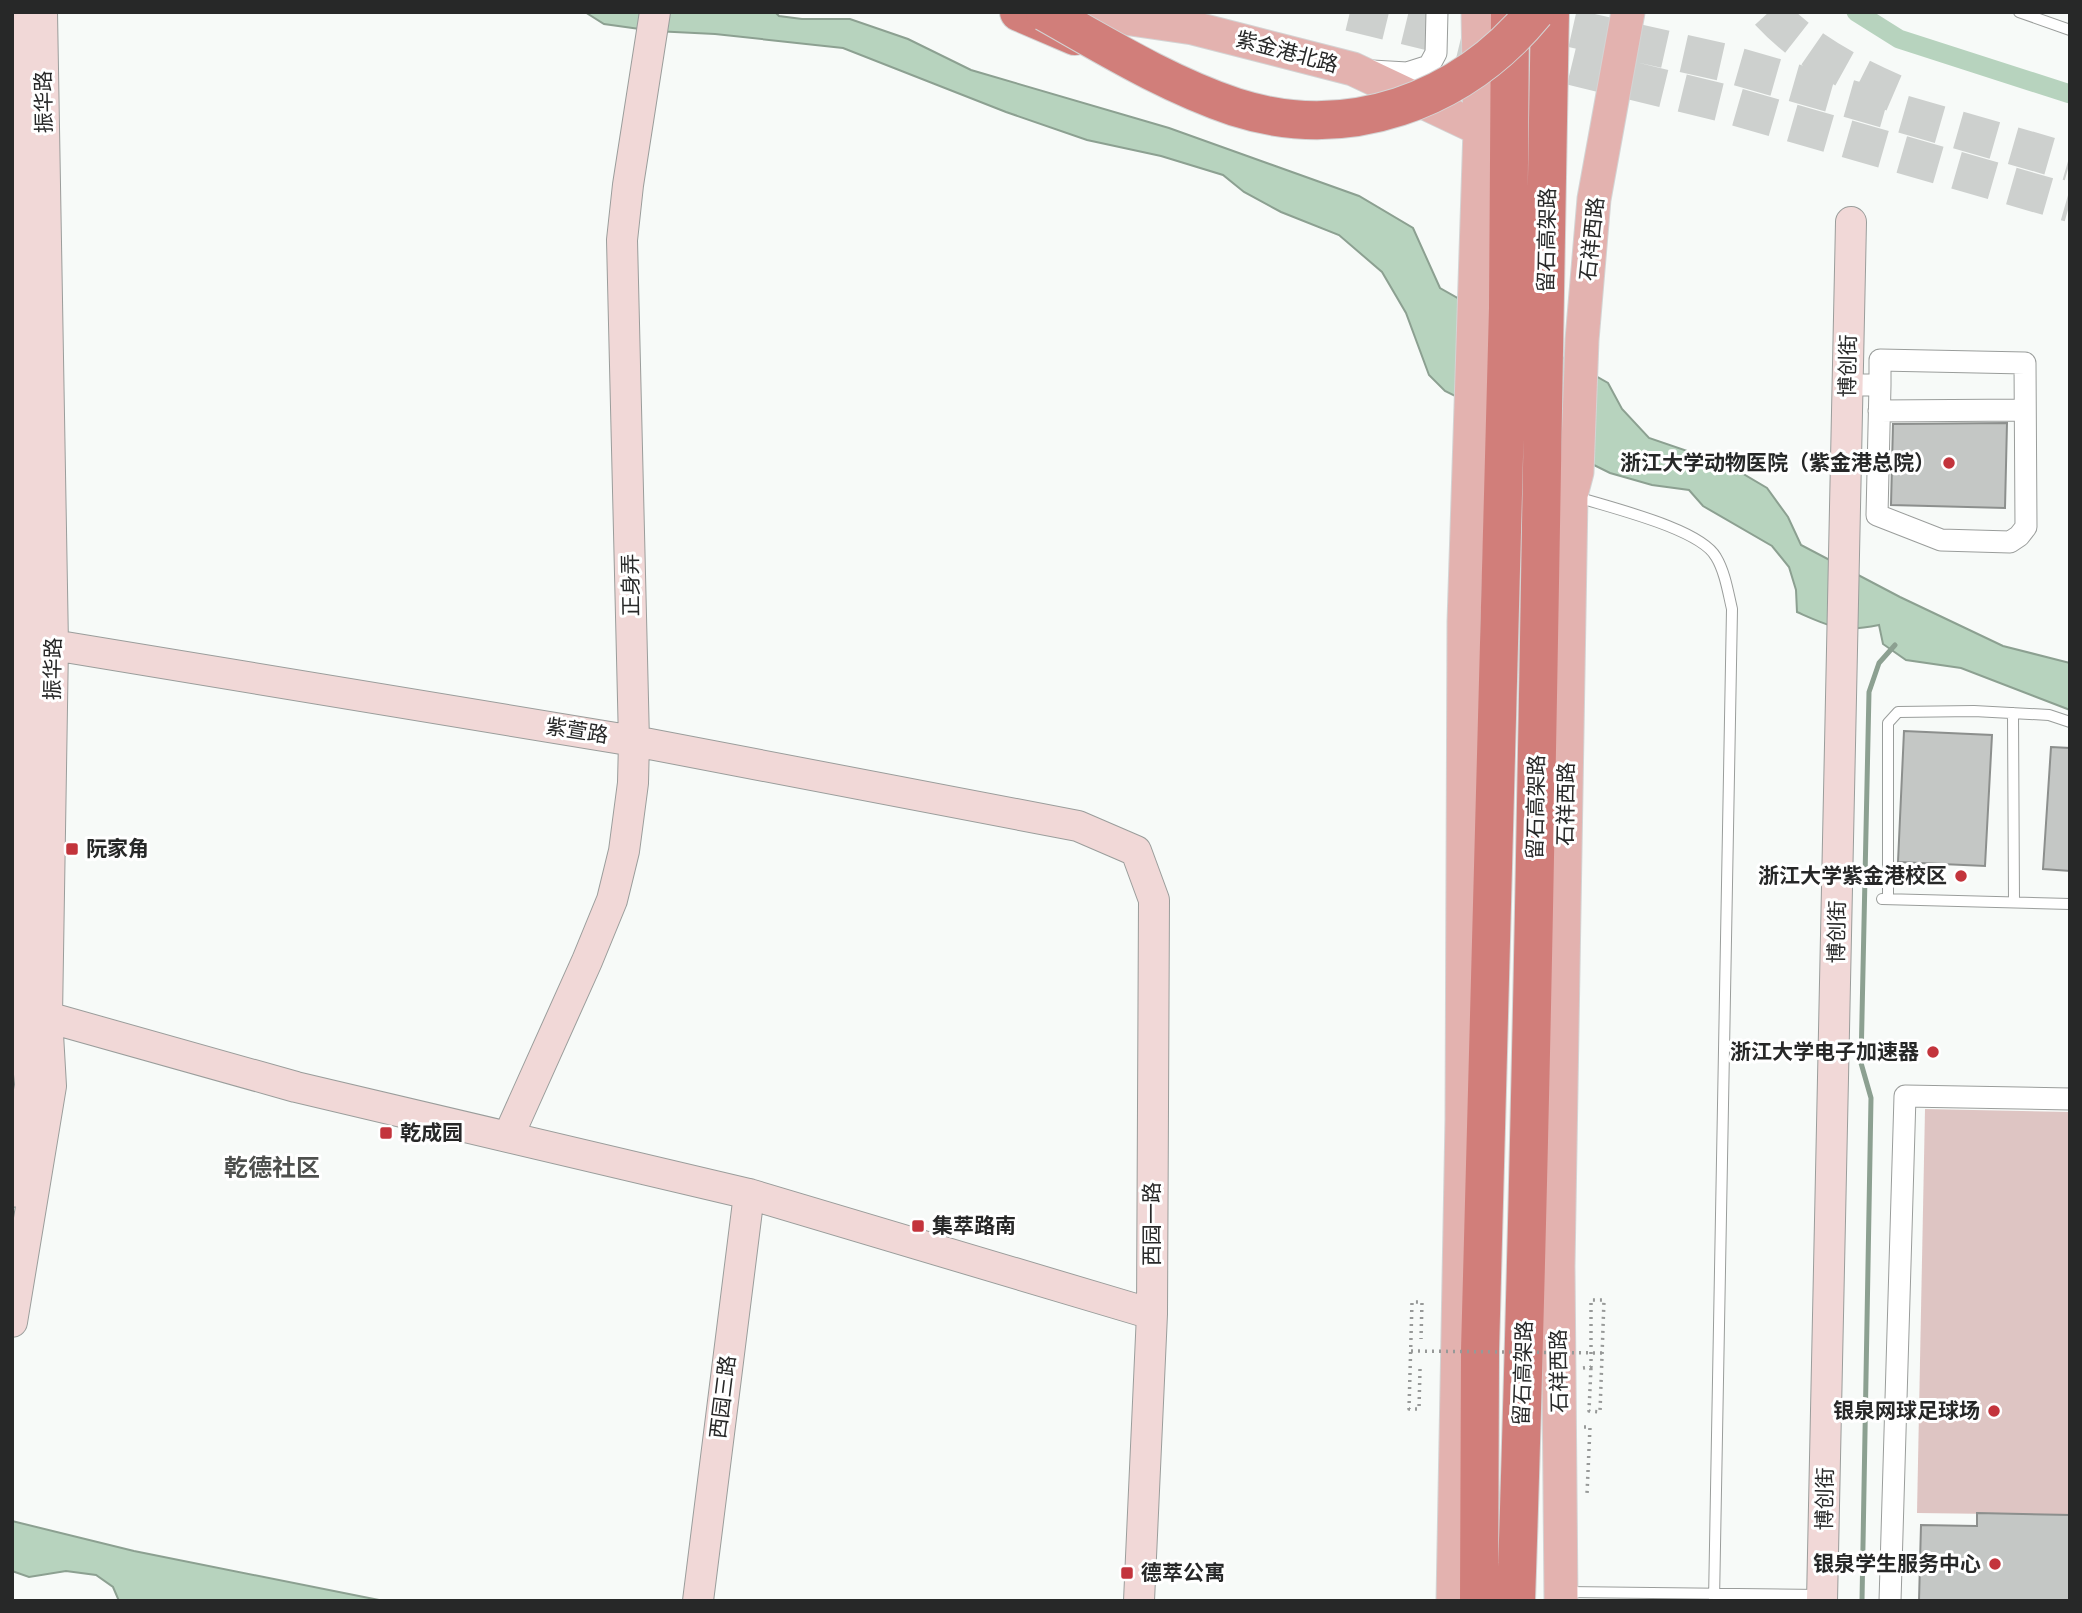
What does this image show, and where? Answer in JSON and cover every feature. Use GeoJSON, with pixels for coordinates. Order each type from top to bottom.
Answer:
{"type":"FeatureCollection","features":[{"type":"Feature","properties":{"kind":"highway"},"geometry":{"type":"LineString","coordinates":[[1019,12],[1127,59]]}},
{"type":"Feature","properties":{"kind":"highway"},"geometry":{"type":"LineString","coordinates":[[1045,12],[1168,80],[1237,107],[1265,115],[1297,119],[1334,119],[1408,105],[1464,77],[1521,30],[1535,12]]}},
{"type":"Feature","properties":{"kind":"highway","name":"留石高架路"},"geometry":{"type":"LineString","coordinates":[[1479,1601],[1480,1351],[1505,445],[1491,304],[1510,12]]}},
{"type":"Feature","properties":{"kind":"highway","name":"留石高架路"},"geometry":{"type":"LineString","coordinates":[[1516,1601],[1525,1326],[1564,478],[1547,308],[1550,12]]}},
{"type":"Feature","properties":{"kind":"main road","name":"紫金港北路"},"geometry":{"type":"LineString","coordinates":[[1083,12],[1193,28],[1353,69],[1480,129]]}},
{"type":"Feature","properties":{"kind":"main road"},"geometry":{"type":"LineString","coordinates":[[1453,1601],[1462,1119],[1464,622],[1470,418],[1491,304],[1480,129],[1478,12]]}},
{"type":"Feature","properties":{"kind":"main road","name":"石祥西路"},"geometry":{"type":"LineString","coordinates":[[1561,1596],[1558,1266],[1564,478],[1582,340],[1594,199],[1628,12]]}},
{"type":"Feature","properties":{"kind":"street","name":"振华路"},"geometry":{"type":"LineString","coordinates":[[12,1322],[51,1086],[36,1017],[18,643],[14,12]]}},
{"type":"Feature","properties":{"kind":"street","name":"振华路"},"geometry":{"type":"LineString","coordinates":[[12,1192],[30,1085],[36,1017],[53,645],[42,12]]}},
{"type":"Feature","properties":{"kind":"street","name":"正身弄"},"geometry":{"type":"LineString","coordinates":[[508,1137],[612,900],[624,851],[634,741],[622,240],[655,12]]}},
{"type":"Feature","properties":{"kind":"street"},"geometry":{"type":"LineString","coordinates":[[1353,69],[1407,73],[1429,66],[1436,53],[1437,12]]}},
{"type":"Feature","properties":{"kind":"street","name":"博创街"},"geometry":{"type":"LineString","coordinates":[[1822,1598],[1851,222]]}},
{"type":"Feature","properties":{"kind":"street"},"geometry":{"type":"LineString","coordinates":[[1880,360],[2025,363],[2026,527],[2019,536],[2010,542],[1941,540],[1877,515],[1880,384],[1880,360]]}},
{"type":"Feature","properties":{"kind":"street"},"geometry":{"type":"LineString","coordinates":[[1848,385],[1880,384]]}},
{"type":"Feature","properties":{"kind":"street"},"geometry":{"type":"LineString","coordinates":[[1879,411],[2025,410]]}},
{"type":"Feature","properties":{"kind":"street","name":"紫萱路"},"geometry":{"type":"LineString","coordinates":[[18,643],[53,645],[634,741],[1078,826],[1136,851]]}},
{"type":"Feature","properties":{"kind":"street","name":"西园一路"},"geometry":{"type":"LineString","coordinates":[[1136,851],[1154,900],[1152,1314],[1139,1601]]}},
{"type":"Feature","properties":{"kind":"street"},"geometry":{"type":"LineString","coordinates":[[36,1017],[296,1087],[749,1194],[1152,1314]]}},
{"type":"Feature","properties":{"kind":"street"},"geometry":{"type":"LineString","coordinates":[[1890,1601],[1905,1096],[2070,1099]]}},
{"type":"Feature","properties":{"kind":"street","name":"西园三路"},"geometry":{"type":"LineString","coordinates":[[698,1601],[749,1194]]}},
{"type":"Feature","properties":{"kind":"lane"},"geometry":{"type":"LineString","coordinates":[[2019,12],[2070,30]]}},
{"type":"Feature","properties":{"kind":"lane"},"geometry":{"type":"LineString","coordinates":[[1564,478],[1698,538],[1716,555],[1732,608],[1714,1597]]}},
{"type":"Feature","properties":{"kind":"lane"},"geometry":{"type":"LineString","coordinates":[[2070,722],[2049,715],[1918,710],[1898,712],[1888,723],[1885,899],[2070,904]]}},
{"type":"Feature","properties":{"kind":"lane"},"geometry":{"type":"LineString","coordinates":[[2013,713],[2014,902]]}},
{"type":"Feature","properties":{"kind":"lane"},"geometry":{"type":"LineString","coordinates":[[1561,1596],[1822,1598]]}},
{"type":"Feature","properties":{"kind":"path"},"geometry":{"type":"LineString","coordinates":[[1591,1300],[1604,1300],[1600,1412],[1589,1411],[1591,1367],[1591,1300]]}},
{"type":"Feature","properties":{"kind":"path"},"geometry":{"type":"LineString","coordinates":[[1420,1369],[1419,1409],[1409,1409],[1412,1302],[1422,1302],[1421,1339]]}},
{"type":"Feature","properties":{"kind":"path"},"geometry":{"type":"LineString","coordinates":[[1411,1351],[1603,1353]]}},
{"type":"Feature","properties":{"kind":"path"},"geometry":{"type":"LineString","coordinates":[[1580,1368],[1591,1367]]}},
{"type":"Feature","properties":{"kind":"path"},"geometry":{"type":"LineString","coordinates":[[1579,1427],[1590,1427],[1587,1496]]}},
{"type":"Feature","properties":{"kind":"shaded area"},"geometry":{"type":"Polygon","coordinates":[[[585,12],[775,12],[779,16],[802,19],[850,19],[908,39],[971,70],[1169,128],[1359,196],[1413,228],[1440,288],[1608,383],[1622,409],[1649,438],[1728,465],[1767,488],[1788,517],[1801,545],[1900,597],[2003,646],[2070,663],[2070,710],[1961,668],[1906,660],[1883,644],[1879,625],[1837,627],[1797,612],[1796,590],[1789,567],[1772,546],[1703,506],[1689,490],[1652,485],[1610,473],[1445,391],[1429,375],[1406,313],[1382,272],[1339,235],[1281,212],[1244,192],[1223,175],[1161,156],[1087,140],[1006,112],[843,48],[715,34],[654,31],[604,24],[585,12]]]}},
{"type":"Feature","properties":{"kind":"shaded area","name":"银泉网球足球场"},"geometry":{"type":"Polygon","coordinates":[[[1925,1109],[2070,1112],[2070,1515],[1917,1513],[1925,1109]]]}},
{"type":"Feature","properties":{"kind":"shaded area"},"geometry":{"type":"Polygon","coordinates":[[[12,1521],[134,1551],[384,1601],[119,1601],[113,1587],[96,1575],[66,1571],[29,1577],[12,1571],[12,1521]]]}},
{"type":"Feature","properties":{"kind":"building","name":"浙江大学动物医院（紫金港总院）"},"geometry":{"type":"Polygon","coordinates":[[[2007,423],[2005,508],[1891,505],[1893,424],[2007,423]]]}},
{"type":"Feature","properties":{"kind":"building"},"geometry":{"type":"Polygon","coordinates":[[[1904,731],[1992,735],[1985,866],[1898,862],[1904,731]]]}},
{"type":"Feature","properties":{"kind":"building"},"geometry":{"type":"Polygon","coordinates":[[[2051,747],[2070,748],[2070,871],[2043,869],[2051,747]]]}},
{"type":"Feature","properties":{"kind":"building","name":"银泉学生服务中心"},"geometry":{"type":"Polygon","coordinates":[[[1977,1513],[2070,1515],[2070,1601],[1919,1601],[1921,1525],[1977,1526],[1977,1513]]]}},
{"type":"Feature","properties":{"kind":"waterway"},"geometry":{"type":"LineString","coordinates":[[1856,12],[1899,39],[2070,94]]}},
{"type":"Feature","properties":{"kind":"waterway"},"geometry":{"type":"LineString","coordinates":[[1862,1601],[1871,1098],[1861,1063],[1869,692],[1879,663],[1895,645]]}},
{"type":"Feature","properties":{"kind":"tunnel"},"geometry":{"type":"LineString","coordinates":[[1350,12],[1723,103],[2070,203]]}},
{"type":"Feature","properties":{"kind":"tunnel"},"geometry":{"type":"LineString","coordinates":[[1769,12],[1796,37],[1827,59],[1894,93]]}},
{"type":"Feature","properties":{"kind":"tunnel"},"geometry":{"type":"LineString","coordinates":[[1517,16],[1722,62],[2070,162]]}},
{"type":"Feature","properties":{"kind":"place","name":"浙江大学动物医院（紫金港总院）"},"geometry":{"type":"Point","coordinates":[1949,463]}},
{"type":"Feature","properties":{"kind":"place","name":"阮家角"},"geometry":{"type":"Point","coordinates":[72,849]}},
{"type":"Feature","properties":{"kind":"place","name":"浙江大学紫金港校区"},"geometry":{"type":"Point","coordinates":[1961,876]}},
{"type":"Feature","properties":{"kind":"place","name":"浙江大学电子加速器"},"geometry":{"type":"Point","coordinates":[1933,1052]}},
{"type":"Feature","properties":{"kind":"place","name":"乾成园"},"geometry":{"type":"Point","coordinates":[386,1133]}},
{"type":"Feature","properties":{"kind":"place","name":"集萃路南"},"geometry":{"type":"Point","coordinates":[918,1226]}},
{"type":"Feature","properties":{"kind":"place","name":"银泉网球足球场"},"geometry":{"type":"Point","coordinates":[1994,1411]}},
{"type":"Feature","properties":{"kind":"place","name":"银泉学生服务中心"},"geometry":{"type":"Point","coordinates":[1995,1564]}},
{"type":"Feature","properties":{"kind":"place","name":"德萃公寓"},"geometry":{"type":"Point","coordinates":[1127,1573]}},
{"type":"Feature","properties":{"kind":"district","name":"乾德社区"},"geometry":{"type":"Point","coordinates":[272,1168]}}]}
